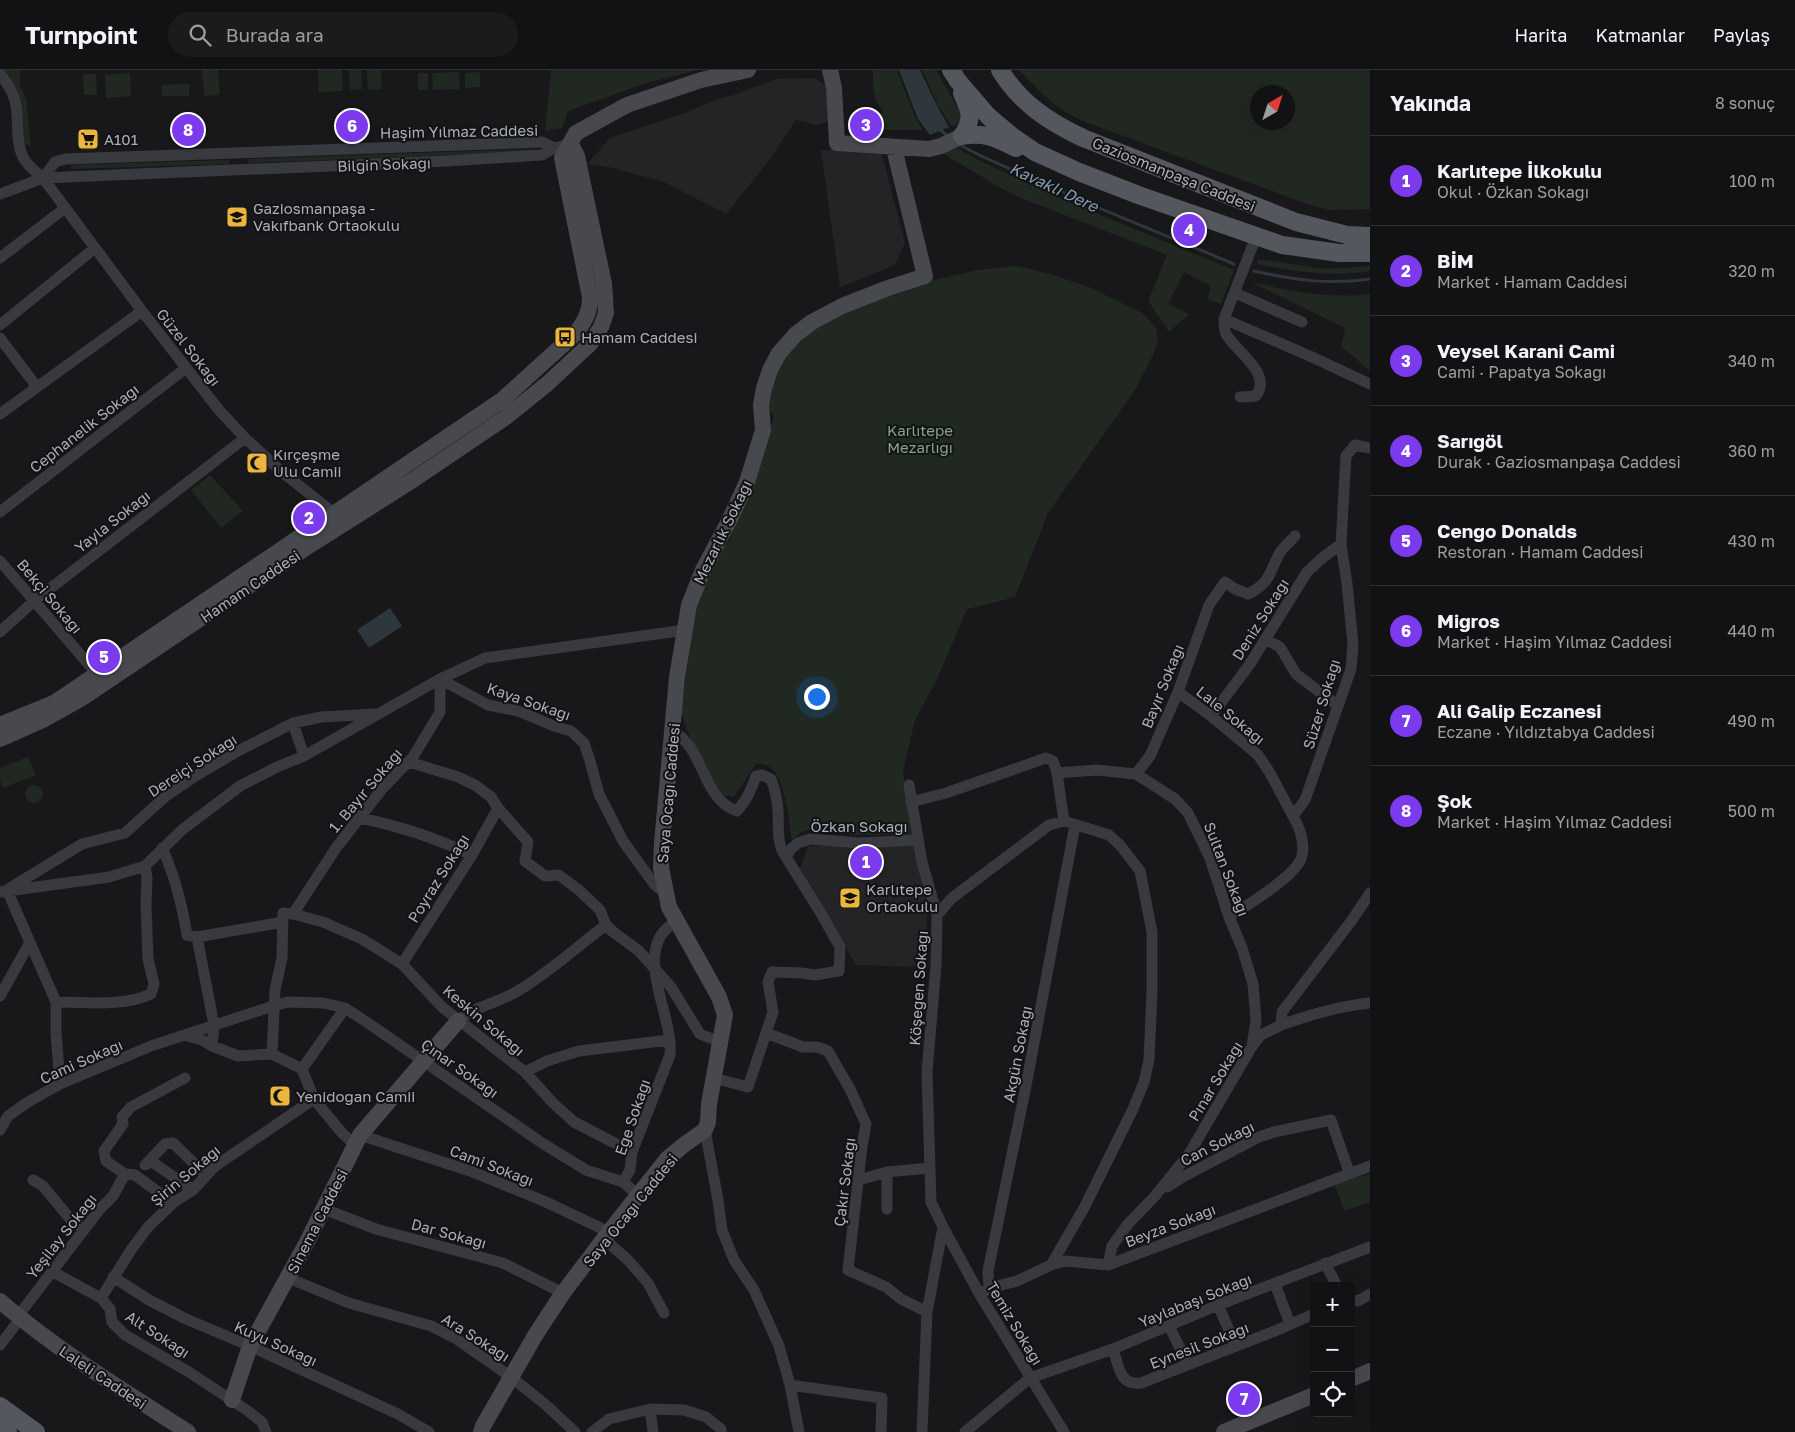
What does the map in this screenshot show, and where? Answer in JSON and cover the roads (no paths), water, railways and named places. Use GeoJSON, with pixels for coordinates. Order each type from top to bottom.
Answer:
{"type":"FeatureCollection","features":[{"type":"Feature","properties":{"kind":"main road","name":"Gaziosmanpaşa Caddesi"},"geometry":{"type":"LineString","coordinates":[[1000,70],[1021,98],[1033,109],[1050,121],[1083,138],[1296,222],[1347,235],[1370,236]]}},
{"type":"Feature","properties":{"kind":"main road","name":"Gaziosmanpaşa Caddesi"},"geometry":{"type":"LineString","coordinates":[[954,75],[988,116],[1035,152],[1058,163],[1141,196],[1282,245],[1339,253],[1370,253]]}},
{"type":"Feature","properties":{"kind":"main road"},"geometry":{"type":"LineString","coordinates":[[954,75],[970,113],[969,126],[962,136]]}},
{"type":"Feature","properties":{"kind":"main road"},"geometry":{"type":"LineString","coordinates":[[962,136],[976,133],[992,136],[1020,150],[1058,163]]}},
{"type":"Feature","properties":{"kind":"main road"},"geometry":{"type":"LineString","coordinates":[[0,1406],[36,1432]]}},
{"type":"Feature","properties":{"kind":"main road"},"geometry":{"type":"LineString","coordinates":[[0,1426],[8,1432]]}},
{"type":"Feature","properties":{"kind":"street"},"geometry":{"type":"LineString","coordinates":[[571,144],[576,132],[627,105],[700,80],[748,70]]}},
{"type":"Feature","properties":{"kind":"street"},"geometry":{"type":"LineString","coordinates":[[830,70],[834,88],[837,143],[929,149],[941,146],[962,136]]}},
{"type":"Feature","properties":{"kind":"street","name":"Güzel Sokağı"},"geometry":{"type":"LineString","coordinates":[[0,74],[8,84],[15,100],[18,138],[23,157],[29,166],[43,178],[142,311],[219,410],[245,438],[282,472],[339,519]]}},
{"type":"Feature","properties":{"kind":"street","name":"Haşim Yılmaz Caddesi"},"geometry":{"type":"LineString","coordinates":[[43,178],[55,162],[65,159],[542,142],[554,148]]}},
{"type":"Feature","properties":{"kind":"street","name":"Bilgin Sokağı"},"geometry":{"type":"LineString","coordinates":[[0,194],[43,178],[448,161],[542,155],[554,148],[571,144]]}},
{"type":"Feature","properties":{"kind":"street","name":"Hamam Caddesi"},"geometry":{"type":"LineString","coordinates":[[0,740],[65,708],[100,679],[368,500],[413,480],[506,417],[547,384],[590,344],[601,327],[606,313],[604,284],[577,156],[571,144]]}},
{"type":"Feature","properties":{"kind":"street","name":"Mezarlık Sokağı"},"geometry":{"type":"LineString","coordinates":[[685,630],[694,588],[729,521],[747,482],[757,453],[763,430],[761,405],[764,388],[779,353],[796,334],[812,322],[842,306],[925,276],[894,148]]}},
{"type":"Feature","properties":{"kind":"street"},"geometry":{"type":"LineString","coordinates":[[239,153],[240,169]]}},
{"type":"Feature","properties":{"kind":"street"},"geometry":{"type":"LineString","coordinates":[[0,258],[65,208]]}},
{"type":"Feature","properties":{"kind":"street"},"geometry":{"type":"LineString","coordinates":[[1240,397],[1256,396],[1260,390],[1259,378],[1252,364],[1225,333],[1224,319],[1256,237]]}},
{"type":"Feature","properties":{"kind":"street"},"geometry":{"type":"LineString","coordinates":[[0,325],[95,248]]}},
{"type":"Feature","properties":{"kind":"street"},"geometry":{"type":"LineString","coordinates":[[1235,293],[1302,322]]}},
{"type":"Feature","properties":{"kind":"street"},"geometry":{"type":"LineString","coordinates":[[0,414],[142,311]]}},
{"type":"Feature","properties":{"kind":"street"},"geometry":{"type":"LineString","coordinates":[[1224,319],[1312,356],[1370,384]]}},
{"type":"Feature","properties":{"kind":"street"},"geometry":{"type":"LineString","coordinates":[[0,338],[37,387]]}},
{"type":"Feature","properties":{"kind":"street","name":"Cephanelik Sokağı"},"geometry":{"type":"LineString","coordinates":[[0,512],[186,368]]}},
{"type":"Feature","properties":{"kind":"street","name":"Yayla Sokağı"},"geometry":{"type":"LineString","coordinates":[[0,632],[34,601],[245,438]]}},
{"type":"Feature","properties":{"kind":"street","name":"Süzer Sokağı"},"geometry":{"type":"LineString","coordinates":[[1293,816],[1305,800],[1351,669],[1353,644],[1346,577],[1340,544],[1346,456],[1356,445],[1370,448]]}},
{"type":"Feature","properties":{"kind":"street","name":"Bayır Sokağı"},"geometry":{"type":"LineString","coordinates":[[1136,774],[1150,756],[1178,692],[1209,605],[1225,582],[1248,594],[1259,588],[1267,581],[1280,552],[1296,536]]}},
{"type":"Feature","properties":{"kind":"street","name":"Deniz Sokağı"},"geometry":{"type":"LineString","coordinates":[[1211,716],[1250,664],[1307,572],[1321,558],[1340,544]]}},
{"type":"Feature","properties":{"kind":"street","name":"Bekçi Sokağı"},"geometry":{"type":"LineString","coordinates":[[0,561],[100,679]]}},
{"type":"Feature","properties":{"kind":"street"},"geometry":{"type":"LineString","coordinates":[[60,1084],[56,1002],[3,891],[109,878],[145,866],[183,829],[240,786],[304,756],[440,679],[485,658],[685,630]]}},
{"type":"Feature","properties":{"kind":"street","name":"Saya Ocağı Caddesi"},"geometry":{"type":"LineString","coordinates":[[481,1432],[482,1426],[536,1334],[563,1294],[668,1159],[705,1130],[708,1122],[713,1078],[725,1015],[719,997],[678,920],[669,907],[661,868],[677,677],[685,630]]}},
{"type":"Feature","properties":{"kind":"street"},"geometry":{"type":"LineString","coordinates":[[1265,638],[1280,647],[1296,674],[1337,705]]}},
{"type":"Feature","properties":{"kind":"street","name":"Hamam Caddesi"},"geometry":{"type":"LineString","coordinates":[[0,725],[54,703],[100,679]]}},
{"type":"Feature","properties":{"kind":"street","name":"1. Bayır Sokağı"},"geometry":{"type":"LineString","coordinates":[[286,916],[382,789],[413,757],[440,712],[440,679]]}},
{"type":"Feature","properties":{"kind":"street","name":"Kaya Sokağı"},"geometry":{"type":"LineString","coordinates":[[440,679],[488,704],[518,711],[571,731],[584,743],[599,794],[623,840],[654,884],[666,894]]}},
{"type":"Feature","properties":{"kind":"street","name":"Lale Sokağı"},"geometry":{"type":"LineString","coordinates":[[1178,692],[1211,716],[1258,755],[1293,816]]}},
{"type":"Feature","properties":{"kind":"street","name":"Dereiçi Sokağı"},"geometry":{"type":"LineString","coordinates":[[3,891],[82,844],[125,832],[166,796],[194,777],[236,752],[293,723],[320,717],[380,714]]}},
{"type":"Feature","properties":{"kind":"street"},"geometry":{"type":"LineString","coordinates":[[293,723],[304,756]]}},
{"type":"Feature","properties":{"kind":"street"},"geometry":{"type":"LineString","coordinates":[[672,731],[682,736],[694,754],[708,783],[727,808],[737,811],[749,796],[756,776],[762,775],[771,779],[776,791],[781,851],[819,910],[840,948],[839,971],[815,975],[772,972],[768,982],[773,1012],[748,1087],[713,1078]]}},
{"type":"Feature","properties":{"kind":"street"},"geometry":{"type":"LineString","coordinates":[[911,802],[946,793],[1046,758],[1053,761],[1057,773]]}},
{"type":"Feature","properties":{"kind":"street"},"geometry":{"type":"LineString","coordinates":[[409,762],[458,777],[475,785],[491,797],[498,808],[528,842],[525,861],[545,876],[559,875],[580,891],[600,910],[606,925],[639,951],[671,986],[700,1034],[720,1042]]}},
{"type":"Feature","properties":{"kind":"street","name":"Sultan Sokağı"},"geometry":{"type":"LineString","coordinates":[[1057,773],[1096,770],[1136,774],[1176,799],[1188,813],[1210,858],[1253,984],[1256,1020],[1251,1048]]}},
{"type":"Feature","properties":{"kind":"street","name":"Akgün Sokağı"},"geometry":{"type":"LineString","coordinates":[[985,1292],[1025,1091],[1070,823],[1057,773]]}},
{"type":"Feature","properties":{"kind":"street"},"geometry":{"type":"LineString","coordinates":[[909,785],[918,840],[937,915]]}},
{"type":"Feature","properties":{"kind":"street","name":"Poyraz Sokağı"},"geometry":{"type":"LineString","coordinates":[[402,964],[472,855],[498,808]]}},
{"type":"Feature","properties":{"kind":"street"},"geometry":{"type":"LineString","coordinates":[[1229,918],[1294,870],[1302,858],[1303,841],[1293,816]]}},
{"type":"Feature","properties":{"kind":"street"},"geometry":{"type":"LineString","coordinates":[[360,818],[396,825],[445,842],[472,855]]}},
{"type":"Feature","properties":{"kind":"street"},"geometry":{"type":"LineString","coordinates":[[1051,1265],[1084,1208],[1133,1109],[1144,1082],[1149,1060],[1152,992],[1152,932],[1140,870],[1120,845],[1109,835],[1070,823]]}},
{"type":"Feature","properties":{"kind":"street","name":"Köşegen Sokağı"},"geometry":{"type":"LineString","coordinates":[[943,1227],[931,1202],[927,1072],[936,966],[937,915],[952,898],[1049,825],[1070,823]]}},
{"type":"Feature","properties":{"kind":"street","name":"Özkan Sokağı"},"geometry":{"type":"LineString","coordinates":[[786,857],[798,843],[810,839],[860,843],[918,840]]}},
{"type":"Feature","properties":{"kind":"street"},"geometry":{"type":"LineString","coordinates":[[162,848],[172,870],[187,934],[197,937],[286,916],[282,958],[273,1006],[272,1054]]}},
{"type":"Feature","properties":{"kind":"street"},"geometry":{"type":"LineString","coordinates":[[56,1002],[114,1002],[139,999],[151,994],[154,984],[148,959],[147,877],[145,866]]}},
{"type":"Feature","properties":{"kind":"street"},"geometry":{"type":"LineString","coordinates":[[1280,1025],[1282,1012],[1352,920],[1370,893]]}},
{"type":"Feature","properties":{"kind":"street","name":"Keskin Sokağı"},"geometry":{"type":"LineString","coordinates":[[286,916],[323,922],[362,939],[402,964],[442,1007],[524,1072],[574,1122],[632,1152]]}},
{"type":"Feature","properties":{"kind":"street","name":"Ege Sokağı"},"geometry":{"type":"LineString","coordinates":[[623,1182],[630,1170],[632,1152],[670,1055],[671,1048],[653,956],[665,930],[678,920]]}},
{"type":"Feature","properties":{"kind":"street"},"geometry":{"type":"LineString","coordinates":[[458,1021],[466,1014],[514,994],[606,925]]}},
{"type":"Feature","properties":{"kind":"street"},"geometry":{"type":"LineString","coordinates":[[197,937],[214,1025],[212,1046]]}},
{"type":"Feature","properties":{"kind":"street"},"geometry":{"type":"LineString","coordinates":[[0,996],[29,944]]}},
{"type":"Feature","properties":{"kind":"street","name":"Çınar Sokağı"},"geometry":{"type":"LineString","coordinates":[[273,1006],[288,1002],[323,1003],[345,1008],[542,1143],[586,1170],[623,1182]]}},
{"type":"Feature","properties":{"kind":"street","name":"Pınar Sokağı"},"geometry":{"type":"LineString","coordinates":[[1108,1265],[1112,1246],[1128,1224],[1155,1196],[1189,1154],[1251,1048],[1261,1035],[1280,1025],[1302,1018],[1358,1004],[1370,1003]]}},
{"type":"Feature","properties":{"kind":"street","name":"Cami Sokağı"},"geometry":{"type":"LineString","coordinates":[[0,1130],[8,1116],[60,1084],[151,1046],[273,1006]]}},
{"type":"Feature","properties":{"kind":"street"},"geometry":{"type":"LineString","coordinates":[[184,1035],[202,1040],[238,1056],[272,1054],[302,1069],[345,1008]]}},
{"type":"Feature","properties":{"kind":"street","name":"Sinema Caddesi"},"geometry":{"type":"LineString","coordinates":[[232,1400],[250,1346],[324,1209],[357,1140],[458,1021]]}},
{"type":"Feature","properties":{"kind":"street","name":"Çakır Sokağı"},"geometry":{"type":"LineString","coordinates":[[766,1033],[802,1047],[817,1047],[828,1051],[866,1124],[848,1270],[886,1288],[901,1299],[927,1312]]}},
{"type":"Feature","properties":{"kind":"street"},"geometry":{"type":"LineString","coordinates":[[524,1072],[547,1061],[579,1051],[669,1040]]}},
{"type":"Feature","properties":{"kind":"street","name":"Cami Sokağı"},"geometry":{"type":"LineString","coordinates":[[302,1069],[314,1099],[342,1133],[357,1140],[473,1172],[546,1202],[607,1235],[648,1284],[664,1313]]}},
{"type":"Feature","properties":{"kind":"street"},"geometry":{"type":"LineString","coordinates":[[173,1203],[130,1174],[106,1162],[104,1151],[123,1124],[122,1117],[137,1104],[185,1078]]}},
{"type":"Feature","properties":{"kind":"street","name":"Şirin Sokağı"},"geometry":{"type":"LineString","coordinates":[[101,1298],[113,1277],[148,1227],[173,1203],[193,1190],[214,1166],[314,1099]]}},
{"type":"Feature","properties":{"kind":"street","name":"Can Sokağı"},"geometry":{"type":"LineString","coordinates":[[1155,1196],[1181,1178],[1258,1137],[1331,1120],[1349,1172]]}},
{"type":"Feature","properties":{"kind":"street"},"geometry":{"type":"LineString","coordinates":[[705,1130],[722,1230],[734,1260],[754,1290],[779,1346],[790,1385],[799,1432]]}},
{"type":"Feature","properties":{"kind":"street","name":"Yeşilay Sokağı"},"geometry":{"type":"LineString","coordinates":[[0,1344],[84,1229],[130,1174],[147,1163],[165,1144],[173,1143],[206,1175]]}},
{"type":"Feature","properties":{"kind":"street"},"geometry":{"type":"LineString","coordinates":[[147,1163],[152,1162],[193,1190]]}},
{"type":"Feature","properties":{"kind":"street","name":"Beyza Sokağı"},"geometry":{"type":"LineString","coordinates":[[985,1292],[1065,1261],[1108,1265],[1349,1172],[1370,1166]]}},
{"type":"Feature","properties":{"kind":"street"},"geometry":{"type":"LineString","coordinates":[[859,1180],[887,1172],[929,1168]]}},
{"type":"Feature","properties":{"kind":"street"},"geometry":{"type":"LineString","coordinates":[[887,1172],[887,1209]]}},
{"type":"Feature","properties":{"kind":"street"},"geometry":{"type":"LineString","coordinates":[[33,1180],[43,1186],[71,1220],[84,1229]]}},
{"type":"Feature","properties":{"kind":"street"},"geometry":{"type":"LineString","coordinates":[[623,1182],[639,1196]]}},
{"type":"Feature","properties":{"kind":"street","name":"Dar Sokağı"},"geometry":{"type":"LineString","coordinates":[[324,1209],[376,1229],[503,1263],[563,1294]]}},
{"type":"Feature","properties":{"kind":"street"},"geometry":{"type":"LineString","coordinates":[[922,1432],[927,1312],[943,1227]]}},
{"type":"Feature","properties":{"kind":"street","name":"Temiz Sokağı"},"geometry":{"type":"LineString","coordinates":[[943,1227],[985,1292],[1030,1378],[1064,1432]]}},
{"type":"Feature","properties":{"kind":"street","name":"Yaylabaşı Sokağı"},"geometry":{"type":"LineString","coordinates":[[1030,1378],[1113,1349],[1218,1305],[1276,1284],[1325,1263],[1370,1248]]}},
{"type":"Feature","properties":{"kind":"street"},"geometry":{"type":"LineString","coordinates":[[1325,1263],[1335,1282]]}},
{"type":"Feature","properties":{"kind":"street"},"geometry":{"type":"LineString","coordinates":[[53,1272],[101,1298]]}},
{"type":"Feature","properties":{"kind":"street","name":"Kuyu Sokağı"},"geometry":{"type":"LineString","coordinates":[[113,1277],[149,1300],[179,1315],[398,1414],[429,1432]]}},
{"type":"Feature","properties":{"kind":"street","name":"Ara Sokağı"},"geometry":{"type":"LineString","coordinates":[[288,1278],[349,1303],[431,1326],[455,1338],[512,1377],[546,1404],[575,1432]]}},
{"type":"Feature","properties":{"kind":"street"},"geometry":{"type":"LineString","coordinates":[[1276,1284],[1290,1324]]}},
{"type":"Feature","properties":{"kind":"street"},"geometry":{"type":"LineString","coordinates":[[1355,1301],[1358,1301],[1370,1294]]}},
{"type":"Feature","properties":{"kind":"street","name":"Alt Sokağı"},"geometry":{"type":"LineString","coordinates":[[101,1298],[110,1309],[112,1322],[125,1335],[189,1372],[232,1400]]}},
{"type":"Feature","properties":{"kind":"street","name":"Laleli Caddesi"},"geometry":{"type":"LineString","coordinates":[[0,1301],[55,1345],[188,1432]]}},
{"type":"Feature","properties":{"kind":"street"},"geometry":{"type":"LineString","coordinates":[[1218,1305],[1236,1346]]}},
{"type":"Feature","properties":{"kind":"street","name":"Eynesil Sokağı"},"geometry":{"type":"LineString","coordinates":[[1113,1349],[1126,1382],[1133,1384],[1141,1383],[1310,1316]]}},
{"type":"Feature","properties":{"kind":"street"},"geometry":{"type":"LineString","coordinates":[[1169,1326],[1188,1364]]}},
{"type":"Feature","properties":{"kind":"street"},"geometry":{"type":"LineString","coordinates":[[1355,1377],[1370,1371]]}},
{"type":"Feature","properties":{"kind":"street"},"geometry":{"type":"LineString","coordinates":[[965,1432],[1030,1378]]}},
{"type":"Feature","properties":{"kind":"street"},"geometry":{"type":"LineString","coordinates":[[790,1385],[882,1398],[881,1432]]}},
{"type":"Feature","properties":{"kind":"street"},"geometry":{"type":"LineString","coordinates":[[1224,1432],[1310,1397]]}},
{"type":"Feature","properties":{"kind":"street"},"geometry":{"type":"LineString","coordinates":[[232,1400],[262,1422],[266,1432]]}},
{"type":"Feature","properties":{"kind":"street"},"geometry":{"type":"LineString","coordinates":[[592,1432],[608,1419],[650,1409],[684,1410],[706,1417],[721,1429],[721,1432]]}},
{"type":"Feature","properties":{"kind":"street"},"geometry":{"type":"LineString","coordinates":[[650,1409],[653,1432]]}},
{"type":"Feature","properties":{"kind":"waterway","name":"Kavaklı Dere"},"geometry":{"type":"LineString","coordinates":[[938,128],[949,137]]}},
{"type":"Feature","properties":{"kind":"waterway","name":"Kavaklı Dere"},"geometry":{"type":"LineString","coordinates":[[958,144],[1099,208],[1234,264]]}},
{"type":"Feature","properties":{"kind":"waterway","name":"Kavaklı Dere"},"geometry":{"type":"LineString","coordinates":[[1254,271],[1312,281],[1340,282],[1370,279]]}},
{"type":"Feature","properties":{"kind":"place","name":"Veysel Karani Cami"},"geometry":{"type":"Point","coordinates":[866,125]}},
{"type":"Feature","properties":{"kind":"place","name":"Migros"},"geometry":{"type":"Point","coordinates":[352,126]}},
{"type":"Feature","properties":{"kind":"place","name":"Şok"},"geometry":{"type":"Point","coordinates":[188,130]}},
{"type":"Feature","properties":{"kind":"place","name":"A101"},"geometry":{"type":"Point","coordinates":[88,139]}},
{"type":"Feature","properties":{"kind":"place","name":"Gaziosmanpaşa - Vakıfbank Ortaokulu"},"geometry":{"type":"Point","coordinates":[237,217]}},
{"type":"Feature","properties":{"kind":"place","name":"Sarıgöl"},"geometry":{"type":"Point","coordinates":[1189,230]}},
{"type":"Feature","properties":{"kind":"place","name":"Hamam Caddesi"},"geometry":{"type":"Point","coordinates":[565,337]}},
{"type":"Feature","properties":{"kind":"place","name":"Kırçeşme Ulu Camii"},"geometry":{"type":"Point","coordinates":[257,463]}},
{"type":"Feature","properties":{"kind":"place","name":"BİM"},"geometry":{"type":"Point","coordinates":[309,518]}},
{"type":"Feature","properties":{"kind":"place","name":"Cengo Donalds"},"geometry":{"type":"Point","coordinates":[104,657]}},
{"type":"Feature","properties":{"kind":"place","name":"Karlıtepe İlkokulu"},"geometry":{"type":"Point","coordinates":[866,862]}},
{"type":"Feature","properties":{"kind":"place","name":"Karlıtepe Ortaokulu"},"geometry":{"type":"Point","coordinates":[850,898]}},
{"type":"Feature","properties":{"kind":"place","name":"Yenidoğan Camii"},"geometry":{"type":"Point","coordinates":[280,1096]}},
{"type":"Feature","properties":{"kind":"place","name":"Ali Galip Eczanesi"},"geometry":{"type":"Point","coordinates":[1244,1399]}},
{"type":"Feature","properties":{"kind":"park label","name":"Karlıtepe Mezarlığı"},"geometry":{"type":"Point","coordinates":[920,438]}}]}
